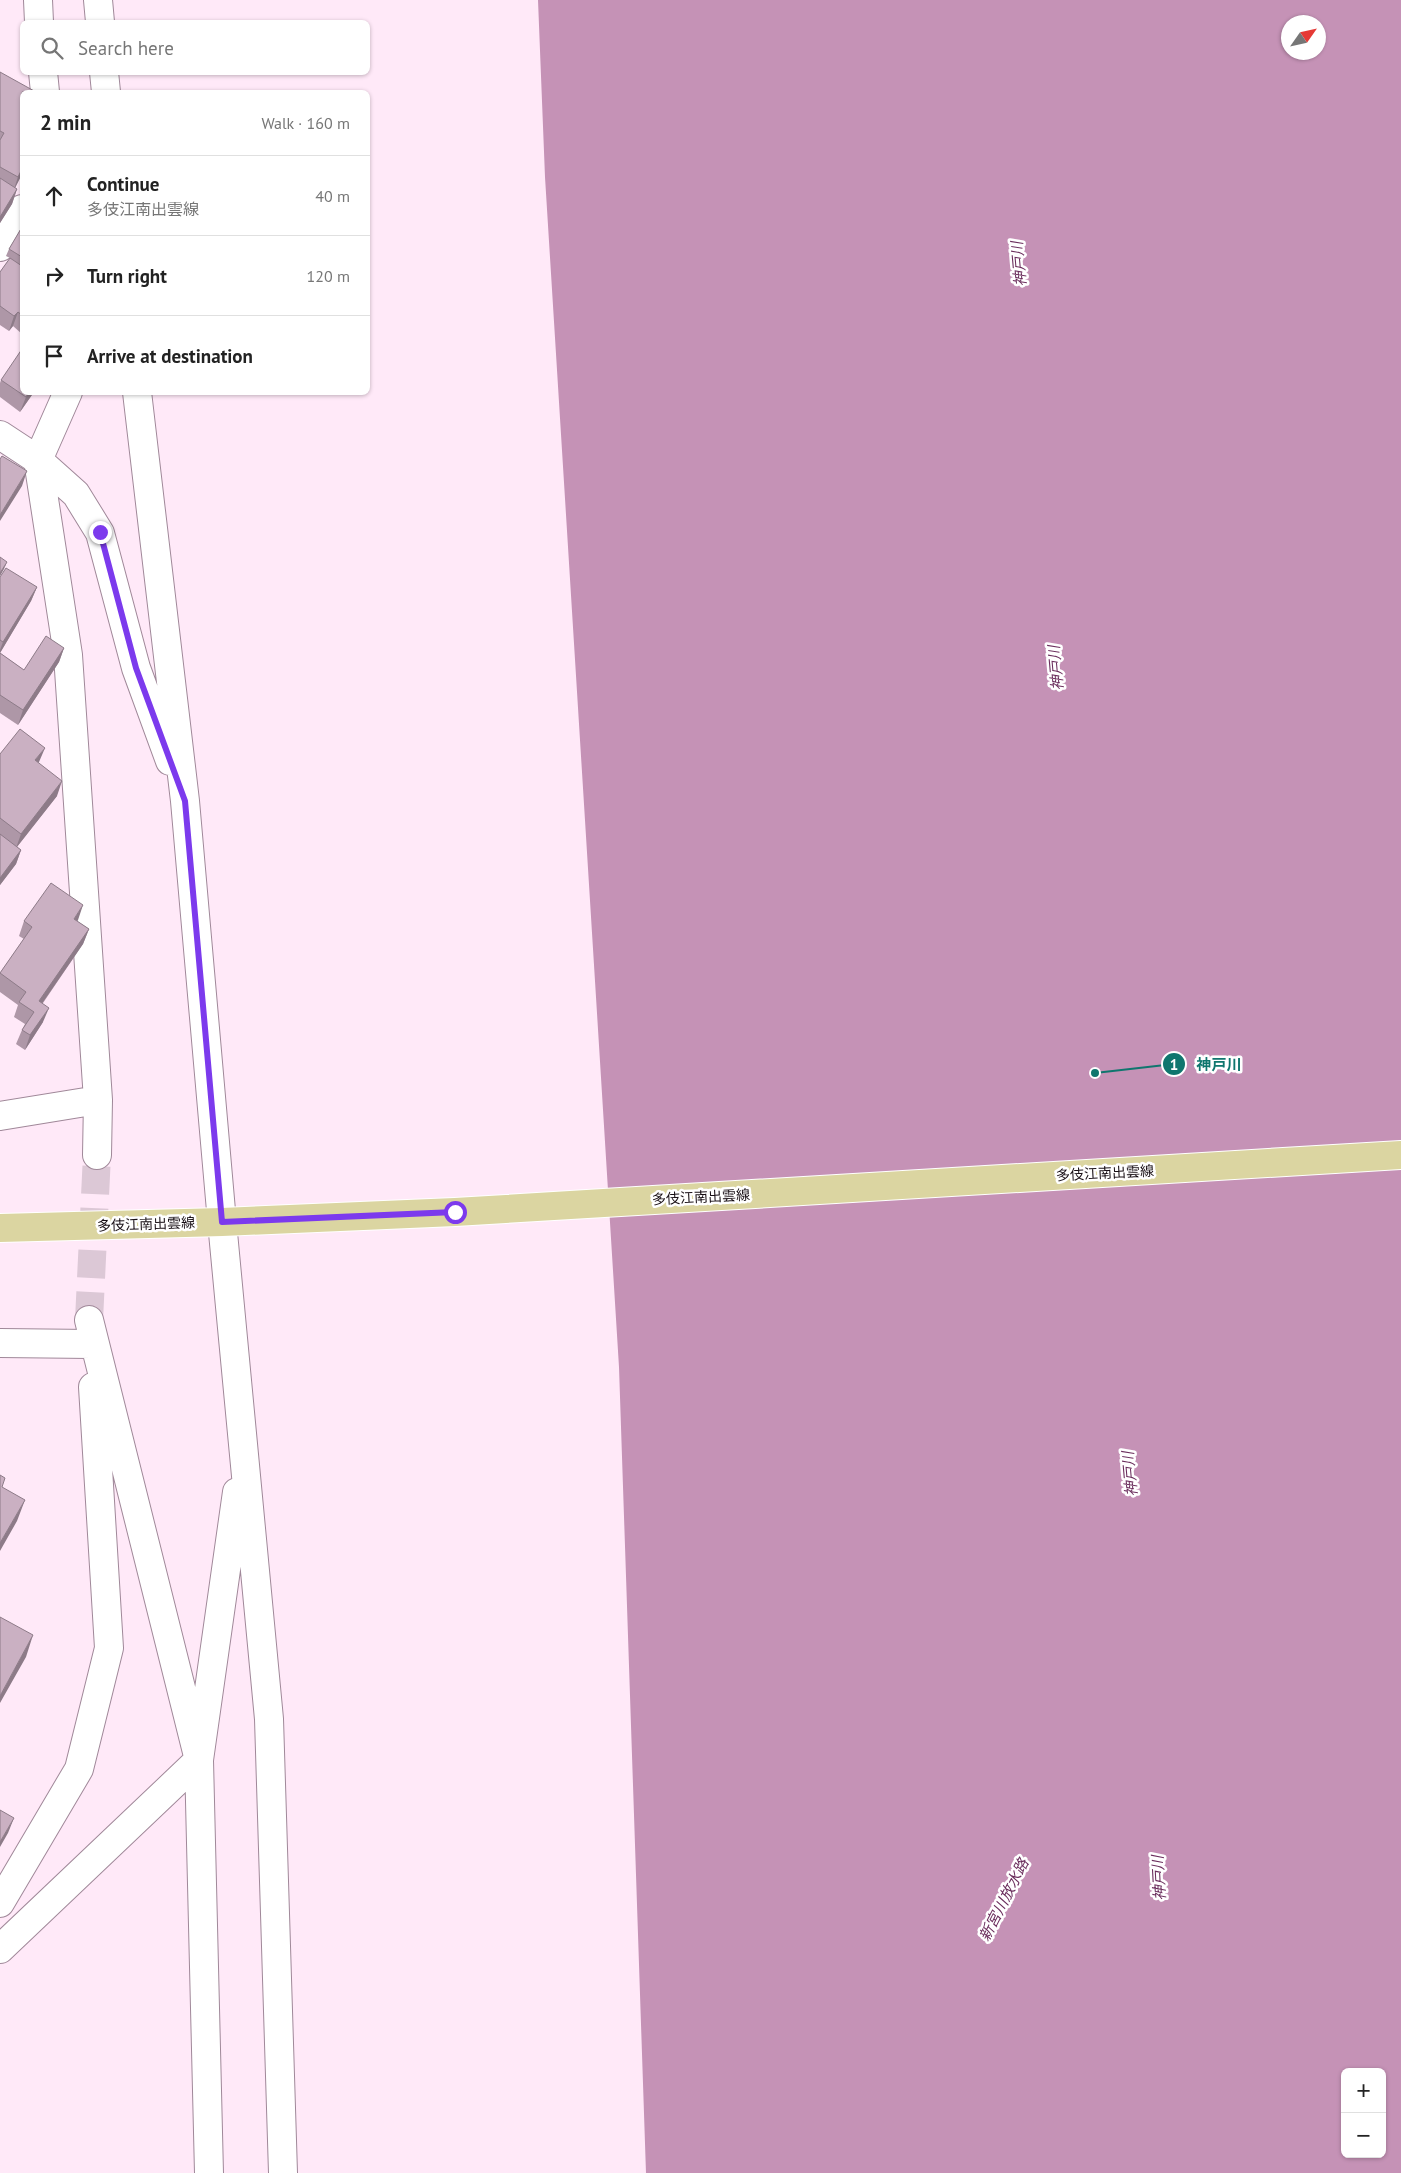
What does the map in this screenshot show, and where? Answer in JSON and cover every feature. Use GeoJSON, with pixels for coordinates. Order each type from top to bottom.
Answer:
{"type":"FeatureCollection","features":[{"type":"Feature","properties":{"kind":"main road","name":"多伎江南出雲線"},"geometry":{"type":"LineString","coordinates":[[0,1228],[222,1222],[455,1212],[1401,1155]]}},
{"type":"Feature","properties":{"kind":"street"},"geometry":{"type":"LineString","coordinates":[[38,0],[39,20]]}},
{"type":"Feature","properties":{"kind":"street"},"geometry":{"type":"LineString","coordinates":[[98,0],[100,20]]}},
{"type":"Feature","properties":{"kind":"street"},"geometry":{"type":"LineString","coordinates":[[43,75],[45,90]]}},
{"type":"Feature","properties":{"kind":"street"},"geometry":{"type":"LineString","coordinates":[[104,75],[106,90]]}},
{"type":"Feature","properties":{"kind":"street"},"geometry":{"type":"LineString","coordinates":[[0,247],[20,212]]}},
{"type":"Feature","properties":{"kind":"street"},"geometry":{"type":"LineString","coordinates":[[67,395],[38,460],[68,655],[98,1100],[97,1155]]}},
{"type":"Feature","properties":{"kind":"street"},"geometry":{"type":"LineString","coordinates":[[137,395],[185,801],[222,1222],[269,1719],[283,2173]]}},
{"type":"Feature","properties":{"kind":"street"},"geometry":{"type":"LineString","coordinates":[[0,435],[38,460],[76,494],[100,532],[136,668],[185,801]]}},
{"type":"Feature","properties":{"kind":"street"},"geometry":{"type":"LineString","coordinates":[[0,1116],[98,1100]]}},
{"type":"Feature","properties":{"kind":"street"},"geometry":{"type":"LineString","coordinates":[[0,1903],[79,1769],[108,1648],[89,1320],[199,1760]]}},
{"type":"Feature","properties":{"kind":"street"},"geometry":{"type":"LineString","coordinates":[[0,1343],[91,1344]]}},
{"type":"Feature","properties":{"kind":"street"},"geometry":{"type":"LineString","coordinates":[[209,2173],[199,1760],[244,1446]]}},
{"type":"Feature","properties":{"kind":"street"},"geometry":{"type":"LineString","coordinates":[[0,1949],[199,1760]]}},
{"type":"Feature","properties":{"kind":"water","name":"新宮川放水路"},"geometry":{"type":"Polygon","coordinates":[[[538,0],[1401,0],[1401,2173],[646,2173],[619,1367],[545,177],[538,0]]]}},
{"type":"Feature","properties":{"kind":"building"},"geometry":{"type":"Polygon","coordinates":[[[0,72],[32,90],[20,90],[20,173],[18,177],[0,167],[0,140],[4,133],[0,131],[0,72]]]}},
{"type":"Feature","properties":{"kind":"building"},"geometry":{"type":"Polygon","coordinates":[[[0,178],[17,189],[0,217],[0,178]]]}},
{"type":"Feature","properties":{"kind":"building"},"geometry":{"type":"Polygon","coordinates":[[[20,230],[20,256],[9,249],[20,230]]]}},
{"type":"Feature","properties":{"kind":"building"},"geometry":{"type":"Polygon","coordinates":[[[10,258],[20,265],[20,314],[18,312],[14,316],[0,306],[0,272],[10,258]]]}},
{"type":"Feature","properties":{"kind":"building"},"geometry":{"type":"Polygon","coordinates":[[[20,352],[20,393],[1,380],[20,352]]]}},
{"type":"Feature","properties":{"kind":"building"},"geometry":{"type":"Polygon","coordinates":[[[2,456],[27,471],[0,515],[0,459],[2,456]]]}},
{"type":"Feature","properties":{"kind":"building"},"geometry":{"type":"Polygon","coordinates":[[[0,557],[7,562],[0,573],[0,557]]]}},
{"type":"Feature","properties":{"kind":"building"},"geometry":{"type":"Polygon","coordinates":[[[6,568],[37,587],[3,642],[0,640],[0,577],[6,568]]]}},
{"type":"Feature","properties":{"kind":"building"},"geometry":{"type":"Polygon","coordinates":[[[46,636],[64,648],[23,710],[0,695],[0,653],[24,670],[46,636]]]}},
{"type":"Feature","properties":{"kind":"building"},"geometry":{"type":"Polygon","coordinates":[[[20,729],[45,748],[35,760],[62,781],[21,834],[0,818],[0,754],[20,729]]]}},
{"type":"Feature","properties":{"kind":"building"},"geometry":{"type":"Polygon","coordinates":[[[0,834],[21,850],[0,878],[0,834]]]}},
{"type":"Feature","properties":{"kind":"building"},"geometry":{"type":"Polygon","coordinates":[[[51,883],[83,905],[74,919],[89,929],[39,1001],[49,1008],[30,1035],[22,1030],[34,1012],[19,1002],[26,992],[0,973],[32,927],[24,921],[51,883]]]}},
{"type":"Feature","properties":{"kind":"building"},"geometry":{"type":"Polygon","coordinates":[[[0,1475],[5,1478],[2,1487],[25,1500],[0,1543],[0,1475]]]}},
{"type":"Feature","properties":{"kind":"building"},"geometry":{"type":"Polygon","coordinates":[[[0,1617],[33,1635],[0,1696],[0,1617]]]}},
{"type":"Feature","properties":{"kind":"building"},"geometry":{"type":"Polygon","coordinates":[[[0,1810],[14,1818],[0,1842],[0,1810]]]}},
{"type":"Feature","properties":{"kind":"tunnel"},"geometry":{"type":"LineString","coordinates":[[89,1320],[97,1155]]}},
{"type":"Feature","properties":{"kind":"place","name":"神戸川"},"geometry":{"type":"Point","coordinates":[1095,1073]}},
{"type":"Feature","properties":{"kind":"route"},"geometry":{"type":"LineString","coordinates":[[100,532],[136,668],[185,801],[222,1222],[455,1212]]}}]}
